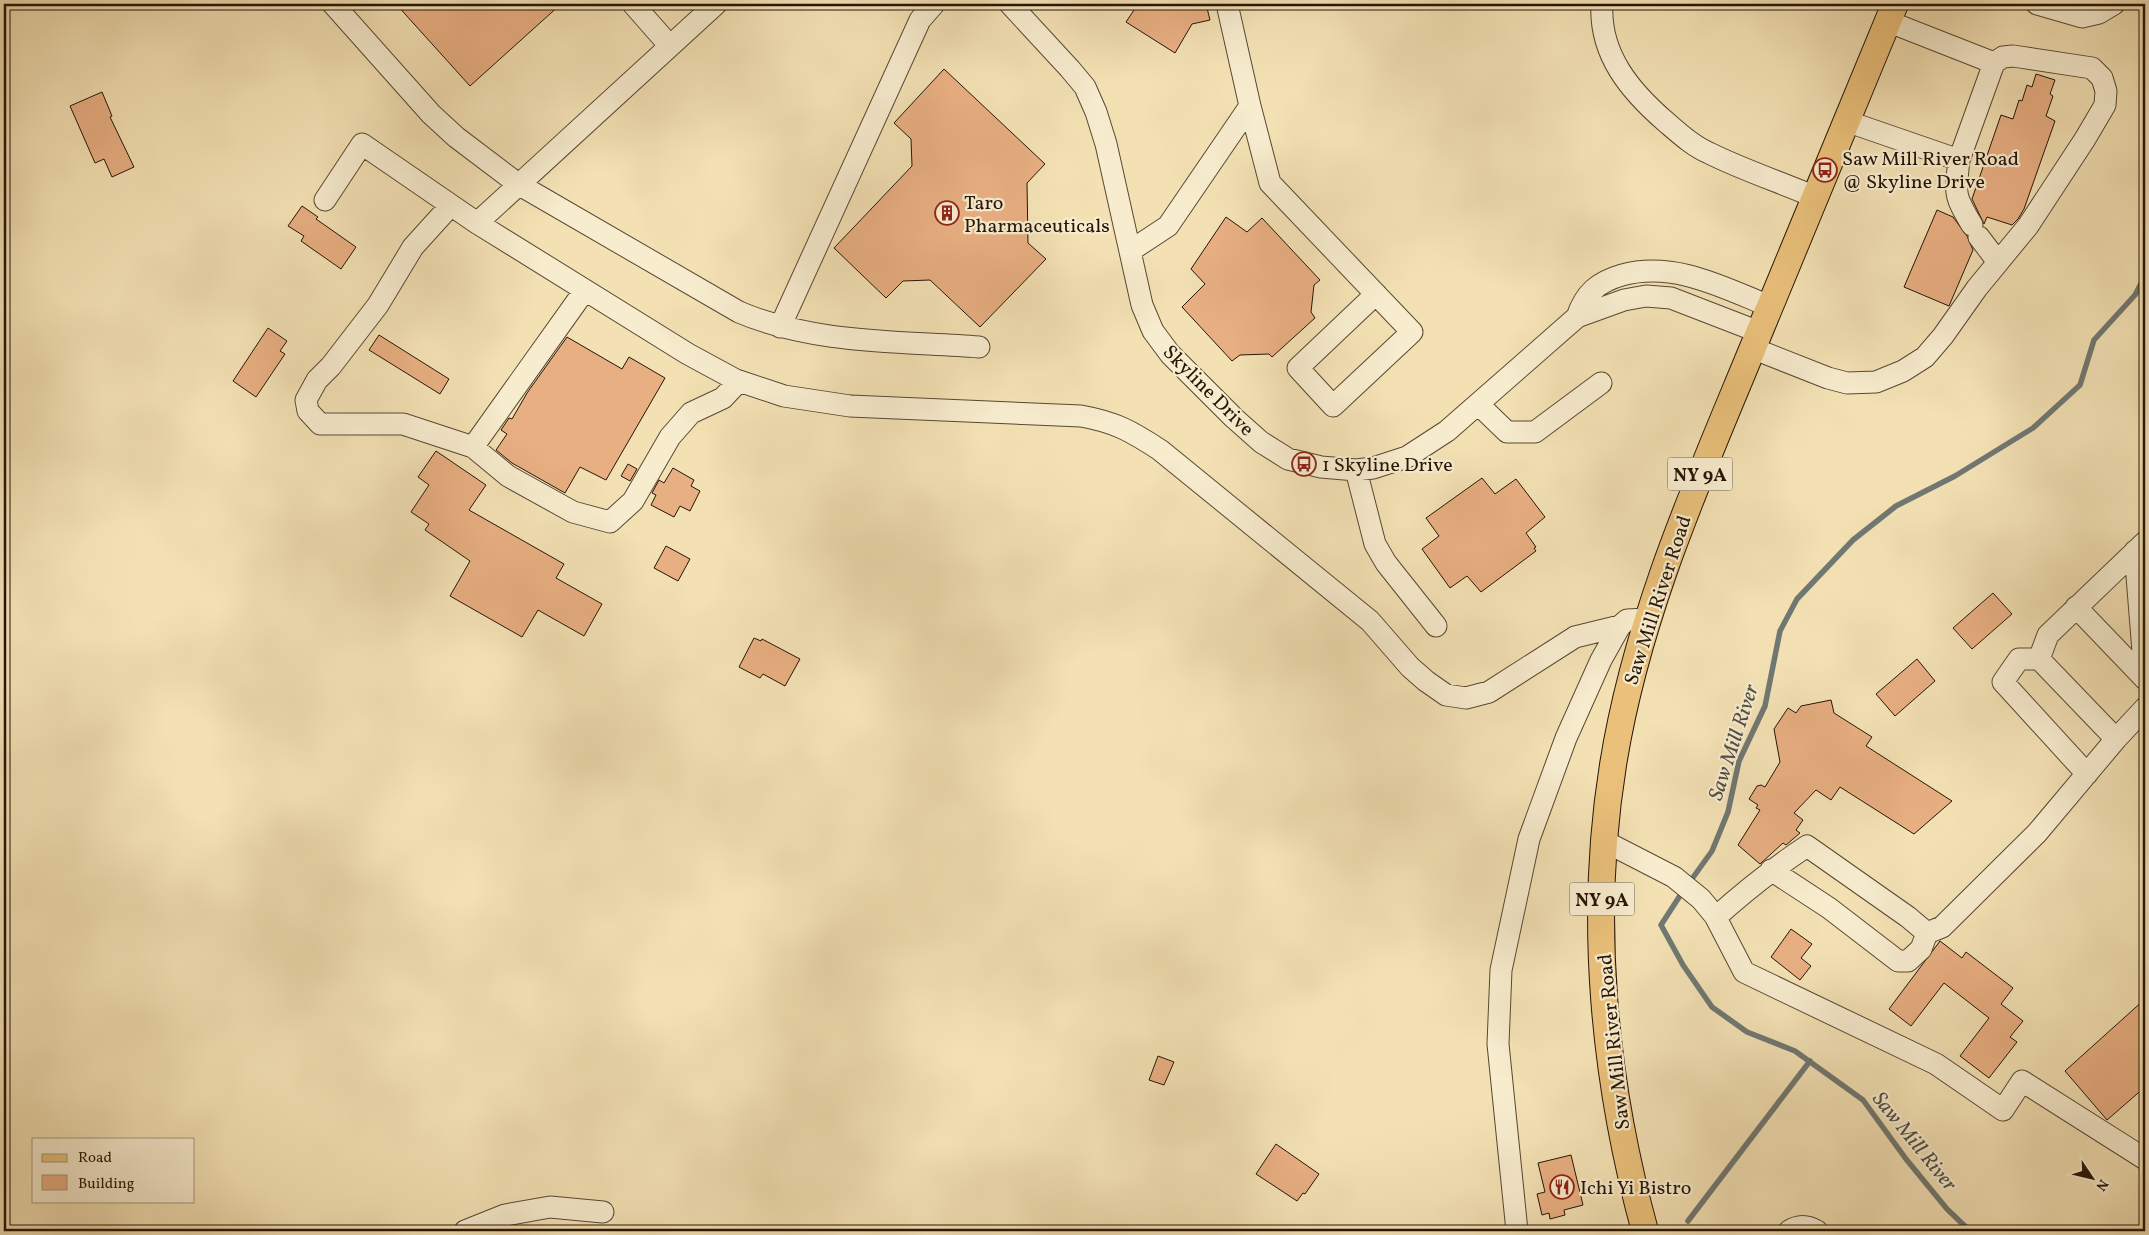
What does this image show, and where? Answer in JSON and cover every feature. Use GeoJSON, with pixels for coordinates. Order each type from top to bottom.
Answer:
{"type":"FeatureCollection","features":[{"type":"Feature","properties":{"kind":"main road","name":"Saw Mill River Road"},"geometry":{"type":"LineString","coordinates":[[1645,1231],[1621,1126],[1606,1021],[1602,944],[1604,841],[1618,735],[1647,619],[1687,506],[1891,12]]}},
{"type":"Feature","properties":{"kind":"street"},"geometry":{"type":"LineString","coordinates":[[333,4],[431,114],[456,137],[518,184],[739,312],[780,327],[814,334],[979,348]]}},
{"type":"Feature","properties":{"kind":"street"},"geometry":{"type":"LineString","coordinates":[[633,4],[670,45]]}},
{"type":"Feature","properties":{"kind":"street"},"geometry":{"type":"LineString","coordinates":[[477,223],[716,4]]}},
{"type":"Feature","properties":{"kind":"street"},"geometry":{"type":"LineString","coordinates":[[780,327],[920,20],[934,4]]}},
{"type":"Feature","properties":{"kind":"street","name":"Skyline Drive"},"geometry":{"type":"LineString","coordinates":[[1010,4],[1085,88],[1096,112],[1106,144],[1142,306],[1153,331],[1183,368],[1261,442],[1288,459],[1321,467],[1356,470],[1391,463],[1414,454],[1447,431],[1577,317],[1635,298],[1658,296],[1696,306],[1828,378],[1848,383],[1876,382],[1903,371],[1925,357],[2028,226],[2105,105],[2106,91],[2102,78],[2092,68],[2013,56],[2003,57],[1994,64]]}},
{"type":"Feature","properties":{"kind":"street"},"geometry":{"type":"LineString","coordinates":[[1227,4],[1270,183],[1376,294],[1412,332],[1333,406],[1298,368],[1376,294]]}},
{"type":"Feature","properties":{"kind":"street"},"geometry":{"type":"LineString","coordinates":[[1602,4],[1601,20],[1605,42],[1616,66],[1628,85],[1654,112],[1689,142],[1708,153],[1815,197]]}},
{"type":"Feature","properties":{"kind":"street"},"geometry":{"type":"LineString","coordinates":[[2037,4],[2082,17],[2099,13],[2114,4]]}},
{"type":"Feature","properties":{"kind":"street"},"geometry":{"type":"LineString","coordinates":[[1891,12],[1994,64],[1959,160],[1955,188],[1959,204],[1998,262]]}},
{"type":"Feature","properties":{"kind":"street"},"geometry":{"type":"LineString","coordinates":[[1130,251],[1168,226],[1250,106]]}},
{"type":"Feature","properties":{"kind":"street"},"geometry":{"type":"LineString","coordinates":[[1846,121],[1959,160]]}},
{"type":"Feature","properties":{"kind":"street"},"geometry":{"type":"LineString","coordinates":[[325,200],[362,144],[477,223],[688,354],[739,381],[784,396],[850,406],[1081,416],[1105,420],[1126,428],[1160,450],[1370,621],[1410,667],[1446,695],[1466,698],[1488,692],[1575,638],[1620,626]]}},
{"type":"Feature","properties":{"kind":"street"},"geometry":{"type":"LineString","coordinates":[[451,205],[413,247],[378,305],[331,366],[316,380],[306,400],[308,411],[320,424],[403,424],[473,447],[508,476],[573,512],[610,522],[633,501],[670,437],[691,413],[723,398],[739,381]]}},
{"type":"Feature","properties":{"kind":"street","name":"Skyline Drive"},"geometry":{"type":"LineString","coordinates":[[1577,317],[1584,298],[1594,288],[1616,277],[1643,271],[1673,272],[1689,275],[1769,306]]}},
{"type":"Feature","properties":{"kind":"street"},"geometry":{"type":"LineString","coordinates":[[473,447],[585,290]]}},
{"type":"Feature","properties":{"kind":"street"},"geometry":{"type":"LineString","coordinates":[[1478,404],[1507,432],[1535,432],[1601,383]]}},
{"type":"Feature","properties":{"kind":"street"},"geometry":{"type":"LineString","coordinates":[[1356,470],[1375,544],[1386,563],[1436,626]]}},
{"type":"Feature","properties":{"kind":"street"},"geometry":{"type":"LineString","coordinates":[[2039,659],[2048,635],[2140,546]]}},
{"type":"Feature","properties":{"kind":"street"},"geometry":{"type":"LineString","coordinates":[[2140,546],[2145,678]]}},
{"type":"Feature","properties":{"kind":"street"},"geometry":{"type":"LineString","coordinates":[[2076,608],[2145,678]]}},
{"type":"Feature","properties":{"kind":"street"},"geometry":{"type":"LineString","coordinates":[[1517,1231],[1498,1044],[1501,970],[1530,839],[1544,798],[1586,693],[1601,660],[1620,626],[1627,620],[1647,619]]}},
{"type":"Feature","properties":{"kind":"street"},"geometry":{"type":"LineString","coordinates":[[2088,774],[2002,682],[2020,659],[2039,659],[2116,739]]}},
{"type":"Feature","properties":{"kind":"street"},"geometry":{"type":"LineString","coordinates":[[1771,870],[1829,908],[1898,961],[1908,961],[1921,948],[1927,933],[1942,927],[2037,833],[2116,739],[2145,708]]}},
{"type":"Feature","properties":{"kind":"street"},"geometry":{"type":"LineString","coordinates":[[1604,841],[1674,877],[1701,899],[1716,917],[1744,972],[1936,1064],[2003,1110],[2022,1081],[2145,1159]]}},
{"type":"Feature","properties":{"kind":"street"},"geometry":{"type":"LineString","coordinates":[[1716,917],[1771,870],[1806,846],[1908,917],[1927,933]]}},
{"type":"Feature","properties":{"kind":"street"},"geometry":{"type":"LineString","coordinates":[[465,1231],[505,1215],[550,1207],[603,1212]]}},
{"type":"Feature","properties":{"kind":"street"},"geometry":{"type":"LineString","coordinates":[[1789,1231],[1800,1226],[1807,1226],[1817,1231]]}},
{"type":"Feature","properties":{"kind":"building"},"geometry":{"type":"Polygon","coordinates":[[[396,4],[561,4],[470,86],[396,4]]]}},
{"type":"Feature","properties":{"kind":"building"},"geometry":{"type":"Polygon","coordinates":[[[1138,4],[1206,4],[1210,20],[1192,24],[1175,53],[1126,22],[1138,4]]]}},
{"type":"Feature","properties":{"kind":"building","name":"Taro Pharmaceuticals"},"geometry":{"type":"Polygon","coordinates":[[[944,69],[1045,164],[1027,183],[1028,243],[1046,259],[980,327],[930,280],[903,281],[886,298],[834,248],[912,166],[911,139],[894,123],[944,69]]]}},
{"type":"Feature","properties":{"kind":"building"},"geometry":{"type":"Polygon","coordinates":[[[2036,74],[2055,80],[2050,94],[2053,96],[2046,116],[2055,121],[2024,209],[2018,219],[2012,225],[1987,217],[1984,224],[1972,199],[2001,115],[2013,119],[2019,100],[2022,101],[2027,85],[2032,87],[2036,74]]]}},
{"type":"Feature","properties":{"kind":"building"},"geometry":{"type":"Polygon","coordinates":[[[102,92],[112,116],[110,117],[134,167],[112,177],[104,159],[95,163],[70,106],[102,92]]]}},
{"type":"Feature","properties":{"kind":"building"},"geometry":{"type":"Polygon","coordinates":[[[302,206],[318,217],[316,219],[356,247],[341,269],[301,241],[304,236],[288,226],[302,206]]]}},
{"type":"Feature","properties":{"kind":"building"},"geometry":{"type":"Polygon","coordinates":[[[1937,210],[1953,217],[1967,236],[1973,250],[1949,306],[1904,287],[1937,210]]]}},
{"type":"Feature","properties":{"kind":"building"},"geometry":{"type":"Polygon","coordinates":[[[1226,217],[1247,232],[1262,218],[1320,280],[1314,285],[1311,312],[1315,318],[1272,357],[1269,354],[1240,355],[1232,361],[1182,307],[1205,284],[1191,269],[1226,217]]]}},
{"type":"Feature","properties":{"kind":"building"},"geometry":{"type":"Polygon","coordinates":[[[268,328],[287,341],[280,351],[285,354],[256,397],[233,381],[268,328]]]}},
{"type":"Feature","properties":{"kind":"building"},"geometry":{"type":"Polygon","coordinates":[[[379,335],[449,379],[440,394],[369,350],[379,335]]]}},
{"type":"Feature","properties":{"kind":"building"},"geometry":{"type":"Polygon","coordinates":[[[567,337],[622,369],[629,357],[665,378],[606,480],[580,467],[565,493],[512,463],[496,450],[507,434],[501,430],[509,418],[512,419],[527,393],[567,337]]]}},
{"type":"Feature","properties":{"kind":"building"},"geometry":{"type":"Polygon","coordinates":[[[436,451],[486,485],[469,510],[564,564],[556,578],[602,604],[584,636],[538,610],[522,637],[450,596],[470,561],[425,530],[429,524],[411,512],[429,485],[418,477],[436,451]]]}},
{"type":"Feature","properties":{"kind":"building"},"geometry":{"type":"Polygon","coordinates":[[[628,464],[637,469],[630,481],[621,476],[628,464]]]}},
{"type":"Feature","properties":{"kind":"building"},"geometry":{"type":"Polygon","coordinates":[[[673,468],[694,480],[691,486],[700,491],[690,511],[680,506],[674,517],[651,505],[656,495],[652,493],[659,480],[664,483],[673,468]]]}},
{"type":"Feature","properties":{"kind":"building"},"geometry":{"type":"Polygon","coordinates":[[[1482,478],[1495,494],[1516,479],[1545,517],[1526,533],[1536,547],[1534,548],[1536,551],[1481,592],[1467,576],[1450,588],[1422,549],[1439,536],[1426,518],[1482,478]]]}},
{"type":"Feature","properties":{"kind":"building"},"geometry":{"type":"Polygon","coordinates":[[[666,546],[690,559],[678,581],[654,568],[666,546]]]}},
{"type":"Feature","properties":{"kind":"building"},"geometry":{"type":"Polygon","coordinates":[[[1993,593],[2012,614],[1972,649],[1953,628],[1993,593]]]}},
{"type":"Feature","properties":{"kind":"building"},"geometry":{"type":"Polygon","coordinates":[[[754,638],[761,641],[762,639],[800,659],[785,686],[763,674],[760,678],[739,667],[754,638]]]}},
{"type":"Feature","properties":{"kind":"building"},"geometry":{"type":"Polygon","coordinates":[[[1917,659],[1935,681],[1895,716],[1876,694],[1917,659]]]}},
{"type":"Feature","properties":{"kind":"building"},"geometry":{"type":"Polygon","coordinates":[[[1831,700],[1834,713],[1872,737],[1866,746],[1952,801],[1914,834],[1840,787],[1831,800],[1816,790],[1794,813],[1803,820],[1796,830],[1800,833],[1786,845],[1783,843],[1760,864],[1738,845],[1760,810],[1756,808],[1758,805],[1749,799],[1757,786],[1765,787],[1780,762],[1774,729],[1788,708],[1796,713],[1801,706],[1831,700]]]}},
{"type":"Feature","properties":{"kind":"building"},"geometry":{"type":"Polygon","coordinates":[[[1791,929],[1812,944],[1801,958],[1811,966],[1800,980],[1771,957],[1791,929]]]}},
{"type":"Feature","properties":{"kind":"building"},"geometry":{"type":"Polygon","coordinates":[[[1940,941],[1962,958],[1966,952],[2013,988],[2001,1004],[2023,1021],[2010,1037],[2017,1042],[1989,1078],[1960,1056],[1989,1018],[1944,983],[1911,1026],[1889,1009],[1940,941]]]}},
{"type":"Feature","properties":{"kind":"building"},"geometry":{"type":"Polygon","coordinates":[[[2145,999],[2145,1087],[2107,1120],[2065,1071],[2145,999]]]}},
{"type":"Feature","properties":{"kind":"building"},"geometry":{"type":"Polygon","coordinates":[[[1158,1056],[1174,1062],[1164,1085],[1149,1080],[1158,1056]]]}},
{"type":"Feature","properties":{"kind":"building"},"geometry":{"type":"Polygon","coordinates":[[[1276,1144],[1319,1174],[1305,1194],[1303,1193],[1297,1201],[1256,1174],[1276,1144]]]}},
{"type":"Feature","properties":{"kind":"building","name":"Ichi Yi Bistro"},"geometry":{"type":"Polygon","coordinates":[[[1571,1155],[1583,1205],[1564,1210],[1565,1215],[1550,1219],[1549,1213],[1542,1215],[1537,1194],[1545,1192],[1538,1163],[1571,1155]]]}},
{"type":"Feature","properties":{"kind":"waterway","name":"Saw Mill River"},"geometry":{"type":"LineString","coordinates":[[1689,883],[1712,851],[1728,812],[1739,761],[1765,706],[1780,631],[1797,599],[1853,540],[1896,506],[1955,476],[2033,428],[2080,385],[2094,340],[2135,295],[2145,276]]}},
{"type":"Feature","properties":{"kind":"waterway","name":"Saw Mill River"},"geometry":{"type":"LineString","coordinates":[[1683,891],[1661,925],[1683,965],[1712,1007],[1747,1032],[1795,1051],[1863,1100],[1906,1159],[1947,1209],[1970,1231]]}},
{"type":"Feature","properties":{"kind":"waterway"},"geometry":{"type":"LineString","coordinates":[[1688,1221],[1810,1061]]}},
{"type":"Feature","properties":{"kind":"place","name":"Saw Mill River Road @ Skyline Drive"},"geometry":{"type":"Point","coordinates":[1825,170]}},
{"type":"Feature","properties":{"kind":"place","name":"Taro Pharmaceuticals"},"geometry":{"type":"Point","coordinates":[947,213]}},
{"type":"Feature","properties":{"kind":"place","name":"1 Skyline Drive"},"geometry":{"type":"Point","coordinates":[1304,464]}},
{"type":"Feature","properties":{"kind":"place","name":"Ichi Yi Bistro"},"geometry":{"type":"Point","coordinates":[1562,1187]}}]}
